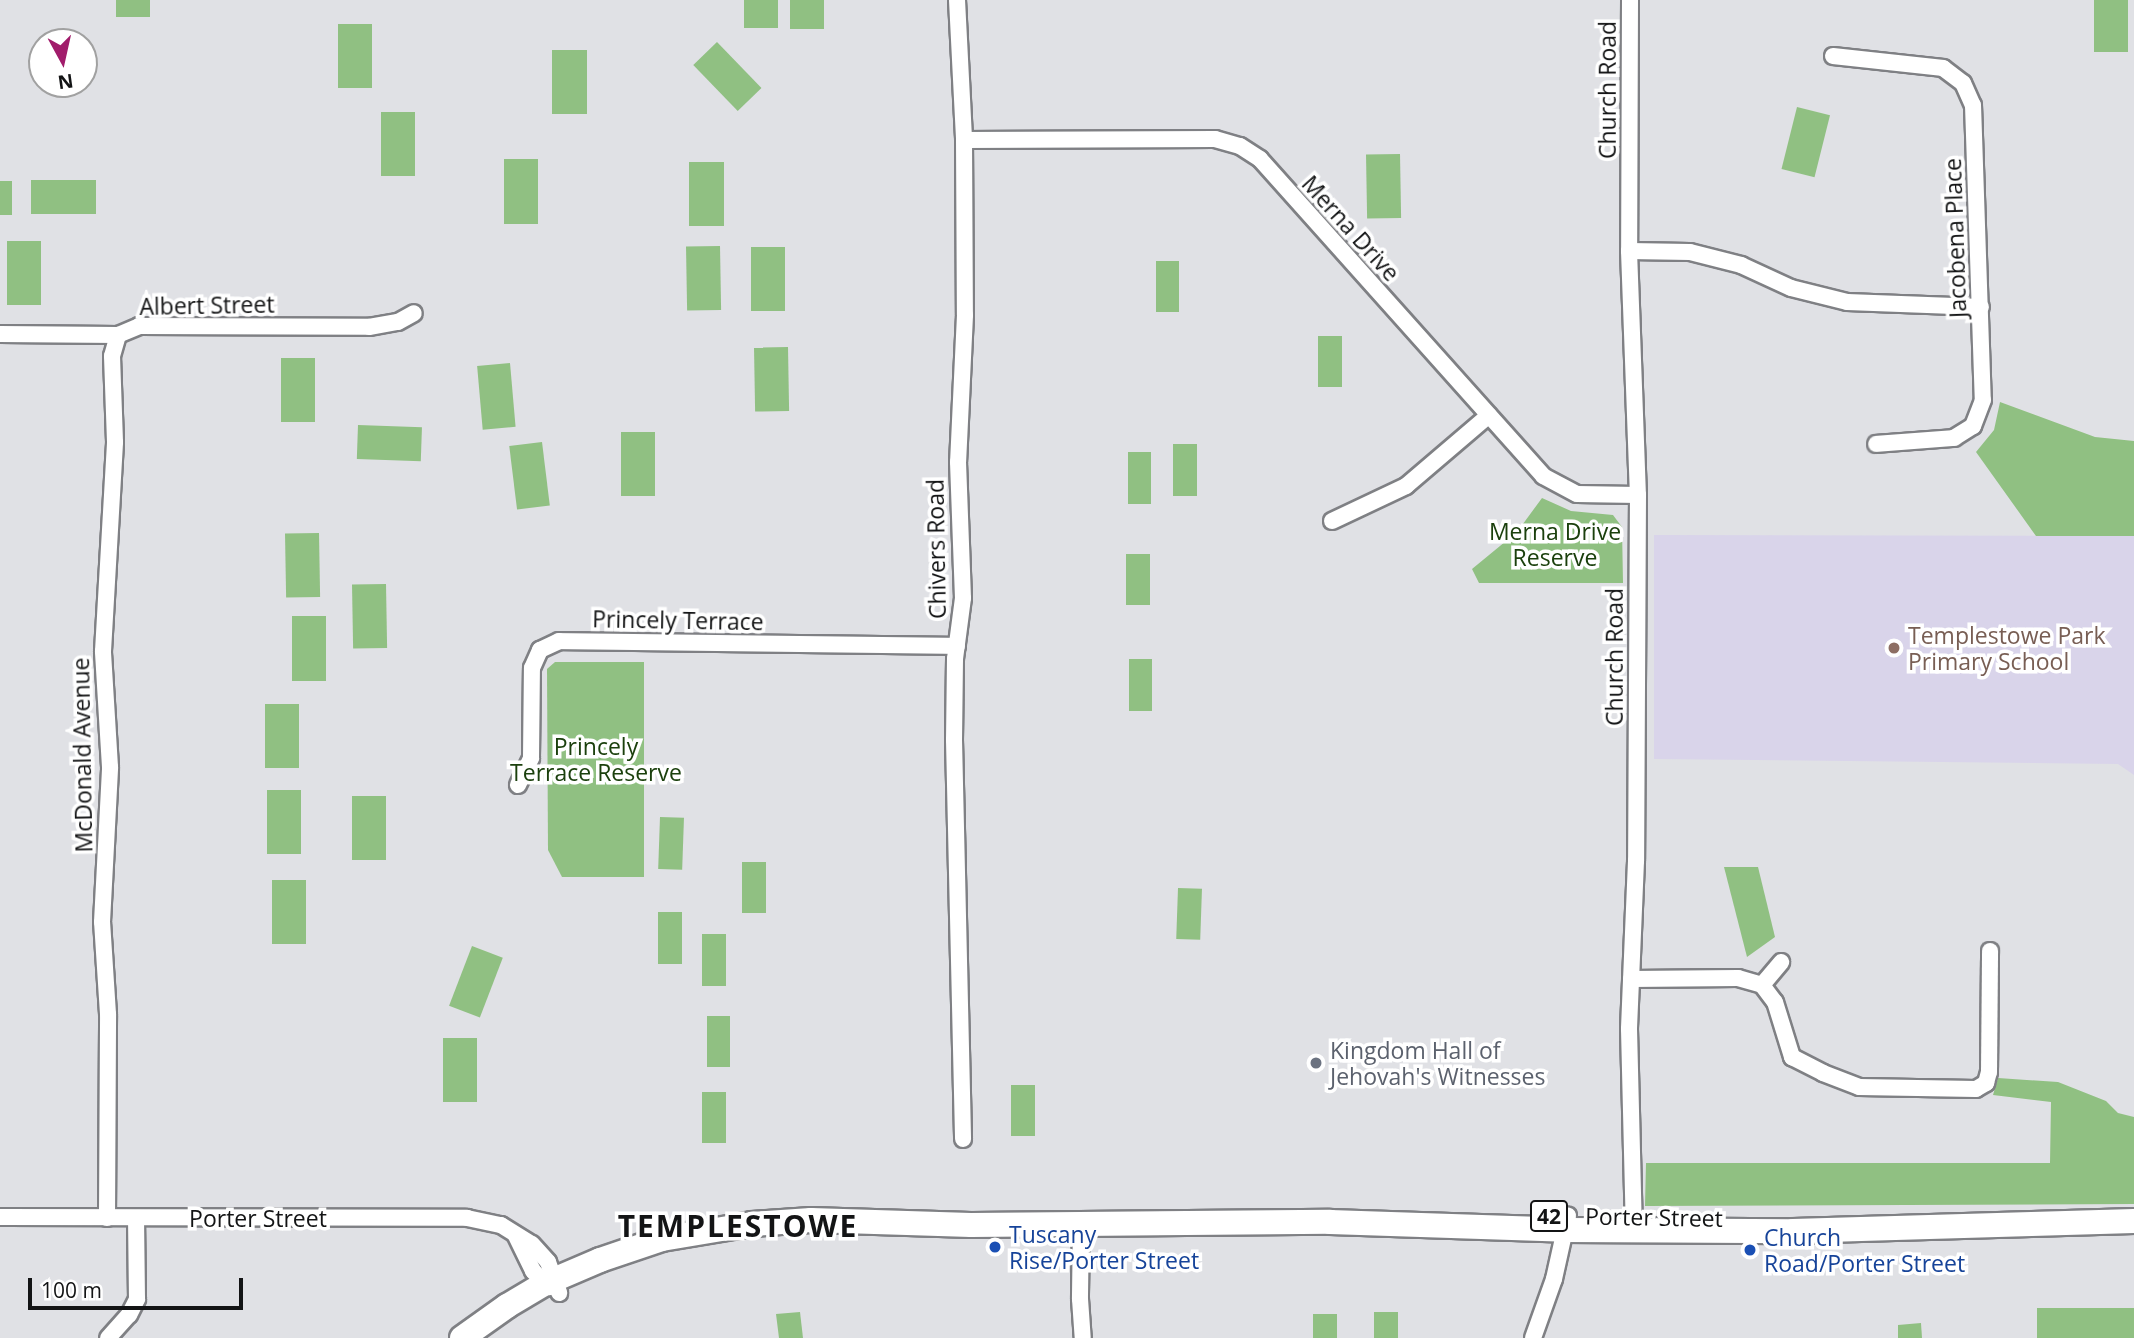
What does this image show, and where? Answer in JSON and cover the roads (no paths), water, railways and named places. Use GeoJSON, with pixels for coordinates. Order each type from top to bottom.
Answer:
{"type":"FeatureCollection","features":[{"type":"Feature","properties":{"kind":"main road","name":"Porter Street"},"geometry":{"type":"LineString","coordinates":[[552,1285],[637,1246],[697,1231],[811,1220],[876,1223],[1133,1222],[1283,1209],[1567,1223],[2134,1221]]}},
{"type":"Feature","properties":{"kind":"main road","name":"42"},"geometry":{"type":"LineString","coordinates":[[479,1336],[552,1285]]}},
{"type":"Feature","properties":{"kind":"street","name":"Chivers Road"},"geometry":{"type":"LineString","coordinates":[[957,0],[964,140],[965,315],[958,462],[963,598],[957,646],[954,740],[963,1139]]}},
{"type":"Feature","properties":{"kind":"street","name":"Church Road"},"geometry":{"type":"LineString","coordinates":[[1630,0],[1629,251],[1638,495],[1636,849],[1629,1029],[1634,1223]]}},
{"type":"Feature","properties":{"kind":"street","name":"Jacobena Place"},"geometry":{"type":"LineString","coordinates":[[1833,56],[1943,68],[1963,83],[1973,105],[1983,400],[1973,426],[1954,438],[1876,444]]}},
{"type":"Feature","properties":{"kind":"street","name":"Merna Drive"},"geometry":{"type":"LineString","coordinates":[[964,140],[1215,139],[1240,146],[1260,159],[1543,476],[1577,494],[1638,495]]}},
{"type":"Feature","properties":{"kind":"street"},"geometry":{"type":"LineString","coordinates":[[1629,251],[1690,252],[1741,265],[1791,288],[1847,302],[1981,307]]}},
{"type":"Feature","properties":{"kind":"street","name":"Albert Street"},"geometry":{"type":"LineString","coordinates":[[0,334],[118,335],[139,326],[369,327],[398,322],[414,313]]}},
{"type":"Feature","properties":{"kind":"street","name":"McDonald Avenue"},"geometry":{"type":"LineString","coordinates":[[107,1218],[108,1013],[102,922],[110,767],[103,651],[115,442],[112,356],[118,335]]}},
{"type":"Feature","properties":{"kind":"street"},"geometry":{"type":"LineString","coordinates":[[1332,521],[1406,486],[1489,415]]}},
{"type":"Feature","properties":{"kind":"street","name":"Princely Terrace"},"geometry":{"type":"LineString","coordinates":[[518,785],[531,758],[532,668],[540,650],[559,641],[957,646]]}},
{"type":"Feature","properties":{"kind":"street"},"geometry":{"type":"LineString","coordinates":[[1631,979],[1738,978],[1762,985],[1775,1002],[1793,1057],[1823,1073],[1859,1087],[1976,1089],[1986,1083],[1989,1072],[1990,951]]}},
{"type":"Feature","properties":{"kind":"street"},"geometry":{"type":"LineString","coordinates":[[1762,985],[1781,962]]}},
{"type":"Feature","properties":{"kind":"street","name":"Porter Street"},"geometry":{"type":"LineString","coordinates":[[0,1217],[467,1218],[501,1225],[532,1244],[548,1262],[552,1285]]}},
{"type":"Feature","properties":{"kind":"street"},"geometry":{"type":"LineString","coordinates":[[107,1338],[128,1315],[137,1299],[136,1218]]}},
{"type":"Feature","properties":{"kind":"street"},"geometry":{"type":"LineString","coordinates":[[1081,1223],[1083,1338]]}},
{"type":"Feature","properties":{"kind":"street"},"geometry":{"type":"LineString","coordinates":[[1533,1338],[1554,1279],[1567,1223]]}},
{"type":"Feature","properties":{"kind":"place","name":"Templestowe Park Primary School"},"geometry":{"type":"Point","coordinates":[1894,648]}},
{"type":"Feature","properties":{"kind":"place","name":"Kingdom Hall of Jehovah's Witnesses"},"geometry":{"type":"Point","coordinates":[1316,1063]}},
{"type":"Feature","properties":{"kind":"place","name":"Tuscany Rise/Porter Street"},"geometry":{"type":"Point","coordinates":[995,1247]}},
{"type":"Feature","properties":{"kind":"place","name":"Church Road/Porter Street"},"geometry":{"type":"Point","coordinates":[1750,1250]}},
{"type":"Feature","properties":{"kind":"district","name":"TEMPLESTOWE"},"geometry":{"type":"Point","coordinates":[738,1226]}},
{"type":"Feature","properties":{"kind":"park label","name":"Merna Drive Reserve"},"geometry":{"type":"Point","coordinates":[1555,544]}},
{"type":"Feature","properties":{"kind":"park label","name":"Princely Terrace Reserve"},"geometry":{"type":"Point","coordinates":[596,759]}}]}
